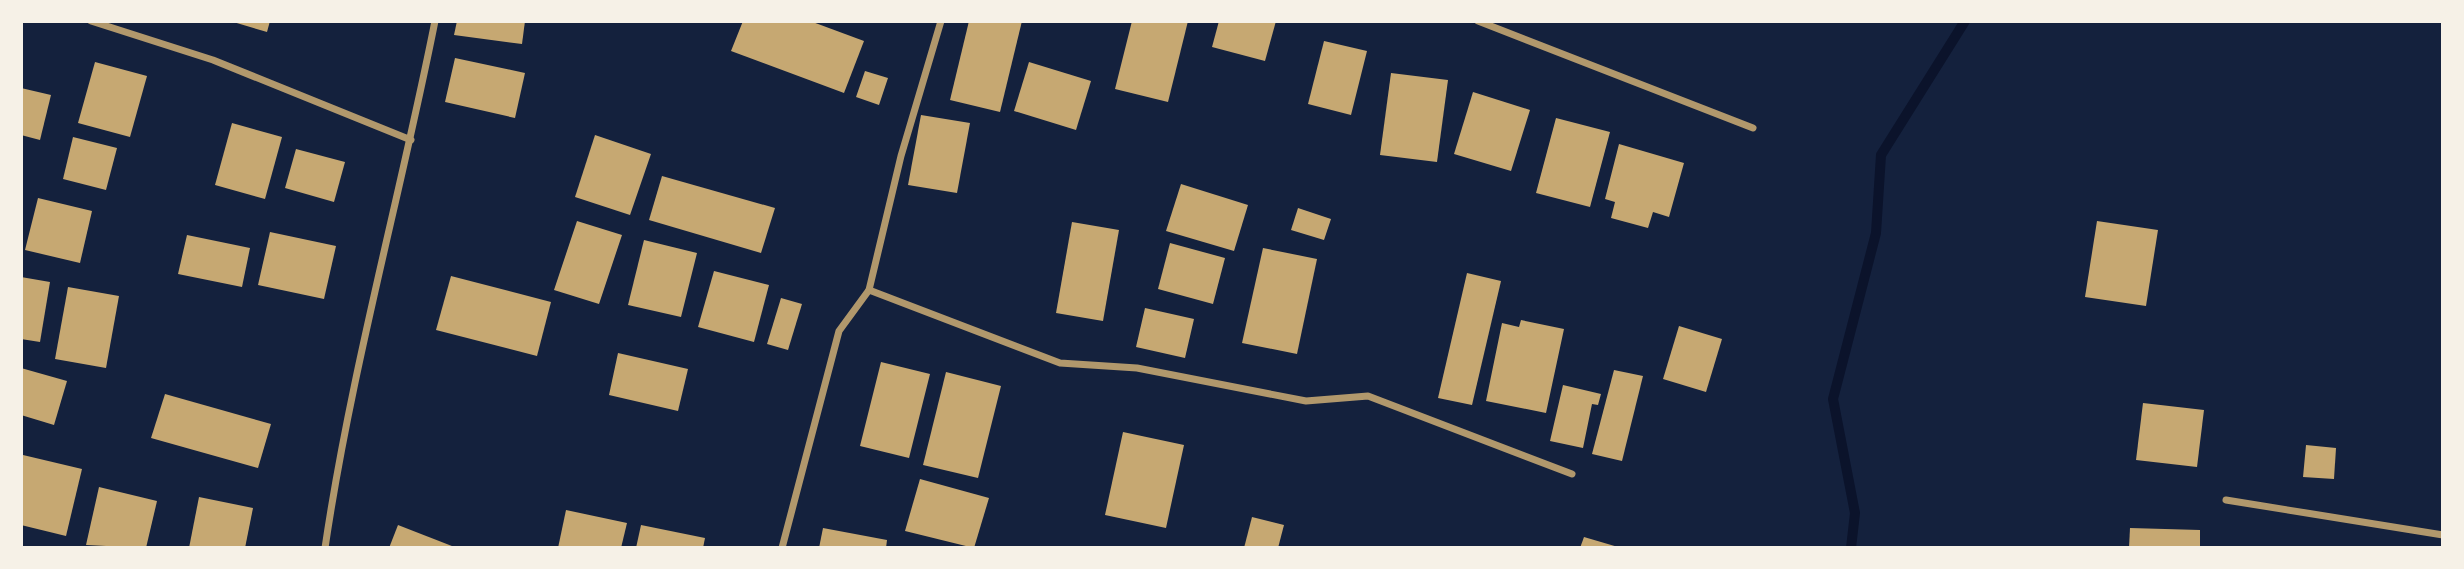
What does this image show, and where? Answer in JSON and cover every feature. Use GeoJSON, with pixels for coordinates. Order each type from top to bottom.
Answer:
{"type":"FeatureCollection","features":[{"type":"Feature","properties":{"kind":"street"},"geometry":{"type":"LineString","coordinates":[[91,21],[213,60],[411,140]]}},
{"type":"Feature","properties":{"kind":"street"},"geometry":{"type":"LineString","coordinates":[[325,548],[339,456],[411,140],[435,21]]}},
{"type":"Feature","properties":{"kind":"street"},"geometry":{"type":"LineString","coordinates":[[782,548],[839,331],[869,290],[901,156],[941,21]]}},
{"type":"Feature","properties":{"kind":"street"},"geometry":{"type":"LineString","coordinates":[[1478,21],[1753,128]]}},
{"type":"Feature","properties":{"kind":"street"},"geometry":{"type":"LineString","coordinates":[[869,290],[1060,363],[1137,368],[1306,401],[1368,396],[1572,474]]}},
{"type":"Feature","properties":{"kind":"street"},"geometry":{"type":"LineString","coordinates":[[2226,500],[2443,535]]}},
{"type":"Feature","properties":{"kind":"building"},"geometry":{"type":"Polygon","coordinates":[[[230,21],[270,21],[267,32],[230,21]]]}},
{"type":"Feature","properties":{"kind":"building"},"geometry":{"type":"Polygon","coordinates":[[[457,21],[525,21],[522,44],[454,35],[457,21]]]}},
{"type":"Feature","properties":{"kind":"building"},"geometry":{"type":"Polygon","coordinates":[[[743,21],[810,21],[864,41],[844,93],[731,51],[743,21]]]}},
{"type":"Feature","properties":{"kind":"building"},"geometry":{"type":"Polygon","coordinates":[[[969,21],[1022,21],[1000,112],[950,100],[969,21]]]}},
{"type":"Feature","properties":{"kind":"building"},"geometry":{"type":"Polygon","coordinates":[[[1132,21],[1188,21],[1168,102],[1115,89],[1132,21]]]}},
{"type":"Feature","properties":{"kind":"building"},"geometry":{"type":"Polygon","coordinates":[[[1219,21],[1276,21],[1265,61],[1212,47],[1219,21]]]}},
{"type":"Feature","properties":{"kind":"building"},"geometry":{"type":"Polygon","coordinates":[[[1324,41],[1367,51],[1351,115],[1308,104],[1324,41]]]}},
{"type":"Feature","properties":{"kind":"building"},"geometry":{"type":"Polygon","coordinates":[[[455,58],[525,73],[515,118],[445,102],[455,58]]]}},
{"type":"Feature","properties":{"kind":"building"},"geometry":{"type":"Polygon","coordinates":[[[95,62],[147,76],[130,137],[78,123],[95,62]]]}},
{"type":"Feature","properties":{"kind":"building"},"geometry":{"type":"Polygon","coordinates":[[[1029,62],[1091,81],[1076,130],[1014,111],[1029,62]]]}},
{"type":"Feature","properties":{"kind":"building"},"geometry":{"type":"Polygon","coordinates":[[[865,71],[888,78],[879,105],[856,97],[865,71]]]}},
{"type":"Feature","properties":{"kind":"building"},"geometry":{"type":"Polygon","coordinates":[[[1391,73],[1448,80],[1437,162],[1380,155],[1391,73]]]}},
{"type":"Feature","properties":{"kind":"building"},"geometry":{"type":"Polygon","coordinates":[[[21,88],[51,95],[40,140],[21,135],[21,88]]]}},
{"type":"Feature","properties":{"kind":"building"},"geometry":{"type":"Polygon","coordinates":[[[1473,92],[1530,110],[1511,171],[1454,154],[1473,92]]]}},
{"type":"Feature","properties":{"kind":"building"},"geometry":{"type":"Polygon","coordinates":[[[921,115],[970,123],[957,193],[908,185],[921,115]]]}},
{"type":"Feature","properties":{"kind":"building"},"geometry":{"type":"Polygon","coordinates":[[[1556,118],[1610,132],[1590,207],[1536,193],[1556,118]]]}},
{"type":"Feature","properties":{"kind":"building"},"geometry":{"type":"Polygon","coordinates":[[[232,123],[282,137],[265,199],[215,185],[232,123]]]}},
{"type":"Feature","properties":{"kind":"building"},"geometry":{"type":"Polygon","coordinates":[[[595,135],[651,154],[630,215],[575,197],[595,135]]]}},
{"type":"Feature","properties":{"kind":"building"},"geometry":{"type":"Polygon","coordinates":[[[73,137],[117,148],[106,190],[63,179],[73,137]]]}},
{"type":"Feature","properties":{"kind":"building"},"geometry":{"type":"Polygon","coordinates":[[[1619,144],[1684,163],[1669,217],[1653,212],[1648,228],[1611,218],[1615,202],[1605,199],[1619,144]]]}},
{"type":"Feature","properties":{"kind":"building"},"geometry":{"type":"Polygon","coordinates":[[[296,149],[345,162],[334,202],[285,188],[296,149]]]}},
{"type":"Feature","properties":{"kind":"building"},"geometry":{"type":"Polygon","coordinates":[[[662,176],[775,208],[761,253],[649,220],[662,176]]]}},
{"type":"Feature","properties":{"kind":"building"},"geometry":{"type":"Polygon","coordinates":[[[1181,184],[1248,205],[1234,251],[1166,231],[1181,184]]]}},
{"type":"Feature","properties":{"kind":"building"},"geometry":{"type":"Polygon","coordinates":[[[38,198],[92,211],[80,263],[25,250],[38,198]]]}},
{"type":"Feature","properties":{"kind":"building"},"geometry":{"type":"Polygon","coordinates":[[[1298,208],[1331,219],[1324,240],[1291,230],[1298,208]]]}},
{"type":"Feature","properties":{"kind":"building"},"geometry":{"type":"Polygon","coordinates":[[[577,221],[622,235],[599,304],[554,290],[577,221]]]}},
{"type":"Feature","properties":{"kind":"building"},"geometry":{"type":"Polygon","coordinates":[[[2097,221],[2158,230],[2146,306],[2085,297],[2097,221]]]}},
{"type":"Feature","properties":{"kind":"building"},"geometry":{"type":"Polygon","coordinates":[[[1072,222],[1119,230],[1103,321],[1056,313],[1072,222]]]}},
{"type":"Feature","properties":{"kind":"building"},"geometry":{"type":"Polygon","coordinates":[[[270,232],[336,246],[324,299],[258,285],[270,232]]]}},
{"type":"Feature","properties":{"kind":"building"},"geometry":{"type":"Polygon","coordinates":[[[187,235],[250,248],[242,287],[178,274],[187,235]]]}},
{"type":"Feature","properties":{"kind":"building"},"geometry":{"type":"Polygon","coordinates":[[[644,240],[697,253],[681,317],[628,305],[644,240]]]}},
{"type":"Feature","properties":{"kind":"building"},"geometry":{"type":"Polygon","coordinates":[[[1170,243],[1225,258],[1213,304],[1158,289],[1170,243]]]}},
{"type":"Feature","properties":{"kind":"building"},"geometry":{"type":"Polygon","coordinates":[[[1263,248],[1317,259],[1297,354],[1242,343],[1263,248]]]}},
{"type":"Feature","properties":{"kind":"building"},"geometry":{"type":"Polygon","coordinates":[[[714,271],[769,285],[754,342],[698,327],[714,271]]]}},
{"type":"Feature","properties":{"kind":"building"},"geometry":{"type":"Polygon","coordinates":[[[1467,273],[1501,281],[1472,405],[1438,398],[1467,273]]]}},
{"type":"Feature","properties":{"kind":"building"},"geometry":{"type":"Polygon","coordinates":[[[451,276],[551,302],[537,356],[436,330],[451,276]]]}},
{"type":"Feature","properties":{"kind":"building"},"geometry":{"type":"Polygon","coordinates":[[[21,277],[50,282],[40,342],[21,339],[21,277]]]}},
{"type":"Feature","properties":{"kind":"building"},"geometry":{"type":"Polygon","coordinates":[[[68,287],[119,296],[106,368],[55,359],[68,287]]]}},
{"type":"Feature","properties":{"kind":"building"},"geometry":{"type":"Polygon","coordinates":[[[781,298],[802,304],[788,350],[767,344],[781,298]]]}},
{"type":"Feature","properties":{"kind":"building"},"geometry":{"type":"Polygon","coordinates":[[[1145,308],[1194,319],[1185,358],[1136,347],[1145,308]]]}},
{"type":"Feature","properties":{"kind":"building"},"geometry":{"type":"Polygon","coordinates":[[[1521,320],[1564,329],[1546,413],[1486,401],[1502,323],[1519,327],[1521,320]]]}},
{"type":"Feature","properties":{"kind":"building"},"geometry":{"type":"Polygon","coordinates":[[[1679,326],[1722,339],[1706,392],[1663,379],[1679,326]]]}},
{"type":"Feature","properties":{"kind":"building"},"geometry":{"type":"Polygon","coordinates":[[[618,353],[688,369],[678,411],[609,395],[618,353]]]}},
{"type":"Feature","properties":{"kind":"building"},"geometry":{"type":"Polygon","coordinates":[[[881,362],[930,374],[909,458],[860,446],[881,362]]]}},
{"type":"Feature","properties":{"kind":"building"},"geometry":{"type":"Polygon","coordinates":[[[21,368],[67,381],[54,425],[21,415],[21,368]]]}},
{"type":"Feature","properties":{"kind":"building"},"geometry":{"type":"Polygon","coordinates":[[[1614,370],[1643,376],[1622,461],[1592,454],[1614,370]]]}},
{"type":"Feature","properties":{"kind":"building"},"geometry":{"type":"Polygon","coordinates":[[[946,372],[1001,386],[978,478],[923,465],[946,372]]]}},
{"type":"Feature","properties":{"kind":"building"},"geometry":{"type":"Polygon","coordinates":[[[1563,385],[1601,394],[1598,405],[1592,404],[1583,448],[1550,441],[1563,385]]]}},
{"type":"Feature","properties":{"kind":"building"},"geometry":{"type":"Polygon","coordinates":[[[165,394],[271,424],[258,468],[151,438],[165,394]]]}},
{"type":"Feature","properties":{"kind":"building"},"geometry":{"type":"Polygon","coordinates":[[[2143,403],[2204,410],[2197,467],[2136,460],[2143,403]]]}},
{"type":"Feature","properties":{"kind":"building"},"geometry":{"type":"Polygon","coordinates":[[[1123,432],[1184,445],[1166,528],[1105,515],[1123,432]]]}},
{"type":"Feature","properties":{"kind":"building"},"geometry":{"type":"Polygon","coordinates":[[[2306,445],[2336,448],[2334,479],[2303,477],[2306,445]]]}},
{"type":"Feature","properties":{"kind":"building"},"geometry":{"type":"Polygon","coordinates":[[[23,455],[82,469],[66,536],[21,525],[23,455]]]}},
{"type":"Feature","properties":{"kind":"building"},"geometry":{"type":"Polygon","coordinates":[[[920,479],[989,498],[974,548],[905,531],[920,479]]]}},
{"type":"Feature","properties":{"kind":"building"},"geometry":{"type":"Polygon","coordinates":[[[99,487],[157,501],[146,548],[86,545],[99,487]]]}},
{"type":"Feature","properties":{"kind":"building"},"geometry":{"type":"Polygon","coordinates":[[[199,497],[253,508],[245,548],[189,548],[199,497]]]}},
{"type":"Feature","properties":{"kind":"building"},"geometry":{"type":"Polygon","coordinates":[[[566,510],[627,523],[621,548],[558,548],[566,510]]]}},
{"type":"Feature","properties":{"kind":"building"},"geometry":{"type":"Polygon","coordinates":[[[1252,517],[1284,525],[1278,548],[1244,548],[1252,517]]]}},
{"type":"Feature","properties":{"kind":"building"},"geometry":{"type":"Polygon","coordinates":[[[398,525],[457,548],[389,548],[398,525]]]}},
{"type":"Feature","properties":{"kind":"building"},"geometry":{"type":"Polygon","coordinates":[[[641,525],[705,538],[703,548],[636,548],[641,525]]]}},
{"type":"Feature","properties":{"kind":"building"},"geometry":{"type":"Polygon","coordinates":[[[823,528],[887,540],[886,548],[819,548],[823,528]]]}},
{"type":"Feature","properties":{"kind":"building"},"geometry":{"type":"Polygon","coordinates":[[[2130,528],[2200,530],[2200,548],[2129,548],[2130,528]]]}},
{"type":"Feature","properties":{"kind":"building"},"geometry":{"type":"Polygon","coordinates":[[[1584,537],[1618,547],[1618,548],[1580,548],[1584,537]]]}},
{"type":"Feature","properties":{"kind":"waterway"},"geometry":{"type":"LineString","coordinates":[[1851,548],[1855,513],[1833,399],[1876,233],[1881,155],[1965,21]]}}]}
